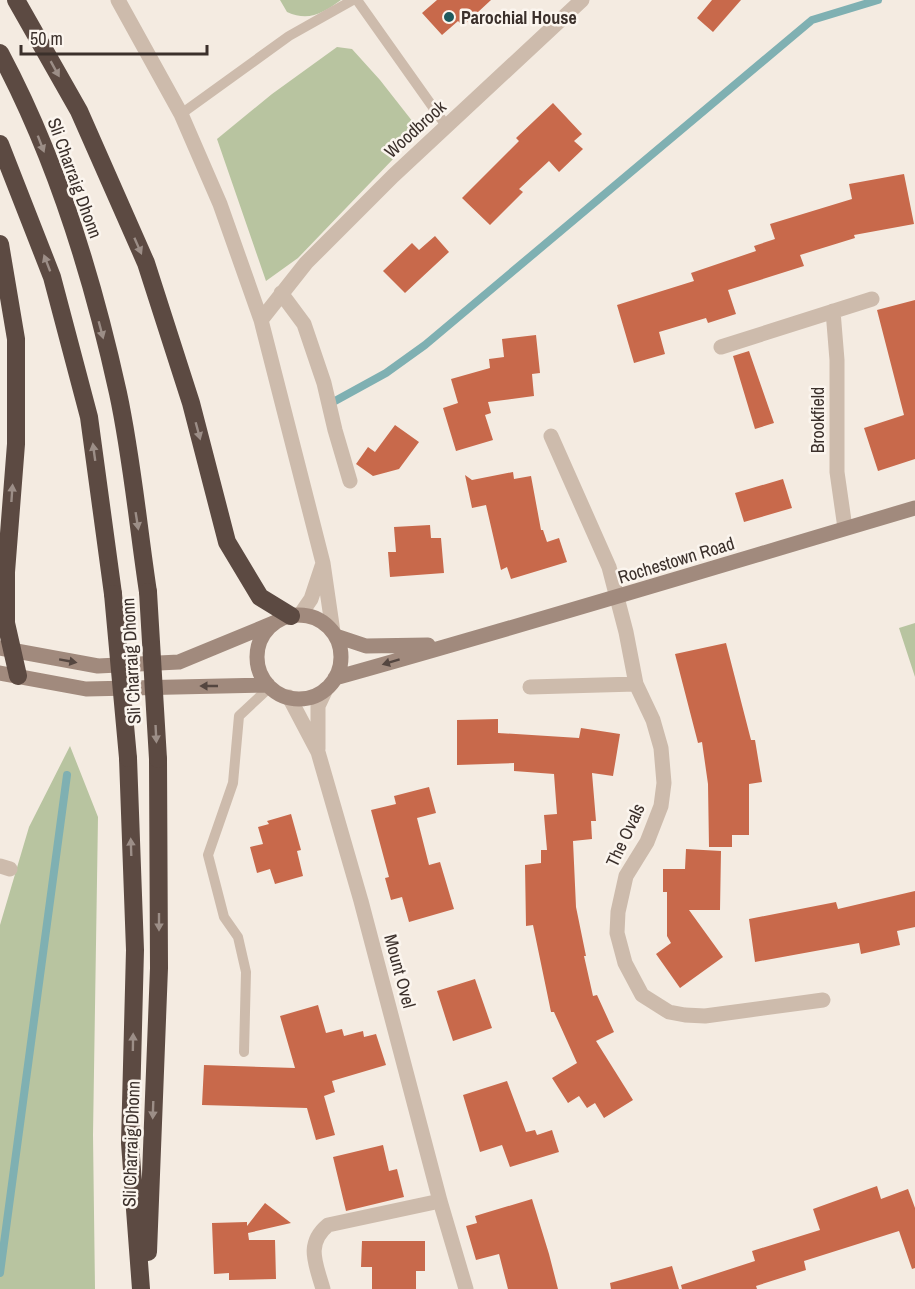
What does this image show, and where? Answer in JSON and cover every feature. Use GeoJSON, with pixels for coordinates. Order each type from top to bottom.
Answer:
{"type":"FeatureCollection","features":[{"type":"Feature","properties":{"kind":"highway"},"geometry":{"type":"LineString","coordinates":[[16,0],[79,111],[146,263],[191,404],[227,542],[260,597],[289,617]]}},
{"type":"Feature","properties":{"kind":"highway","name":"Sli Charraig Dhonn"},"geometry":{"type":"LineString","coordinates":[[0,53],[23,95],[81,253],[118,393],[148,591],[158,759],[159,968],[146,1289]]}},
{"type":"Feature","properties":{"kind":"highway","name":"Sli Charraig Dhonn"},"geometry":{"type":"LineString","coordinates":[[0,144],[52,277],[89,417],[113,594],[128,758],[135,950],[130,1143],[141,1289]]}},
{"type":"Feature","properties":{"kind":"highway"},"geometry":{"type":"LineString","coordinates":[[0,244],[16,339],[16,444],[3,576],[5,649],[9,675]]}},
{"type":"Feature","properties":{"kind":"main road","name":"Rochestown Road"},"geometry":{"type":"LineString","coordinates":[[331,683],[446,645],[616,599],[915,508]]}},
{"type":"Feature","properties":{"kind":"main road"},"geometry":{"type":"LineString","coordinates":[[5,649],[98,666],[179,663],[289,617],[318,619],[334,634],[341,657],[331,683],[309,697],[289,697],[269,686],[260,672],[257,658],[259,644],[266,631],[289,617]]}},
{"type":"Feature","properties":{"kind":"main road","name":"Rochestown Road"},"geometry":{"type":"LineString","coordinates":[[334,634],[366,646],[446,645]]}},
{"type":"Feature","properties":{"kind":"main road"},"geometry":{"type":"LineString","coordinates":[[9,675],[86,689],[269,686]]}},
{"type":"Feature","properties":{"kind":"street"},"geometry":{"type":"LineString","coordinates":[[118,0],[181,114],[220,204],[261,320],[323,563],[334,634]]}},
{"type":"Feature","properties":{"kind":"street","name":"Woodbrook"},"geometry":{"type":"LineString","coordinates":[[261,320],[306,263],[393,176],[582,0]]}},
{"type":"Feature","properties":{"kind":"street"},"geometry":{"type":"LineString","coordinates":[[281,293],[304,324],[324,383],[334,430],[350,481]]}},
{"type":"Feature","properties":{"kind":"street"},"geometry":{"type":"LineString","coordinates":[[721,346],[872,299]]}},
{"type":"Feature","properties":{"kind":"street","name":"Brookfield"},"geometry":{"type":"LineString","coordinates":[[833,311],[837,360],[837,472],[845,528]]}},
{"type":"Feature","properties":{"kind":"street","name":"The Ovals"},"geometry":{"type":"LineString","coordinates":[[551,436],[609,567],[626,632],[636,684],[653,720],[661,748],[664,783],[656,822],[627,876],[618,912],[617,933],[625,963],[642,995],[669,1012],[705,1016],[823,1000]]}},
{"type":"Feature","properties":{"kind":"street"},"geometry":{"type":"LineString","coordinates":[[289,617],[311,599],[323,563]]}},
{"type":"Feature","properties":{"kind":"street","name":"Mount Ovel"},"geometry":{"type":"LineString","coordinates":[[318,752],[318,706],[331,683]]}},
{"type":"Feature","properties":{"kind":"street"},"geometry":{"type":"LineString","coordinates":[[530,687],[636,684]]}},
{"type":"Feature","properties":{"kind":"street","name":"Mount Ovel"},"geometry":{"type":"LineString","coordinates":[[289,697],[318,752],[361,901],[465,1289]]}},
{"type":"Feature","properties":{"kind":"street"},"geometry":{"type":"LineString","coordinates":[[323,1289],[313,1251],[316,1234],[328,1225],[440,1201]]}},
{"type":"Feature","properties":{"kind":"lane"},"geometry":{"type":"LineString","coordinates":[[181,114],[289,36],[355,0],[447,127]]}},
{"type":"Feature","properties":{"kind":"lane"},"geometry":{"type":"LineString","coordinates":[[244,1052],[246,972],[238,936],[224,917],[208,855],[232,783],[239,716],[269,686]]}},
{"type":"Feature","properties":{"kind":"green space"},"geometry":{"type":"Polygon","coordinates":[[[280,0],[341,0],[316,15],[302,16],[287,12],[280,0]]]}},
{"type":"Feature","properties":{"kind":"green space"},"geometry":{"type":"Polygon","coordinates":[[[337,47],[352,49],[420,131],[298,258],[266,281],[217,139],[272,94],[337,47]]]}},
{"type":"Feature","properties":{"kind":"green space"},"geometry":{"type":"Polygon","coordinates":[[[915,623],[915,677],[899,628],[915,623]]]}},
{"type":"Feature","properties":{"kind":"green space"},"geometry":{"type":"Polygon","coordinates":[[[70,746],[98,817],[93,1135],[95,1289],[0,1289],[0,925],[29,827],[70,746]]]}},
{"type":"Feature","properties":{"kind":"building","name":"Parochial House"},"geometry":{"type":"Polygon","coordinates":[[[437,0],[491,0],[463,26],[458,21],[442,35],[422,13],[437,0]]]}},
{"type":"Feature","properties":{"kind":"building"},"geometry":{"type":"Polygon","coordinates":[[[712,0],[741,0],[713,32],[697,18],[712,0]]]}},
{"type":"Feature","properties":{"kind":"building"},"geometry":{"type":"Polygon","coordinates":[[[553,103],[582,134],[574,141],[583,149],[559,172],[549,161],[519,189],[523,192],[490,225],[462,198],[519,141],[516,138],[553,103]]]}},
{"type":"Feature","properties":{"kind":"building"},"geometry":{"type":"Polygon","coordinates":[[[904,174],[914,224],[854,235],[855,238],[800,255],[804,266],[728,290],[736,314],[708,323],[706,318],[659,332],[665,354],[634,363],[617,305],[694,281],[691,273],[756,251],[754,246],[775,239],[770,224],[852,199],[849,184],[904,174]]]}},
{"type":"Feature","properties":{"kind":"building"},"geometry":{"type":"Polygon","coordinates":[[[435,236],[449,252],[405,293],[383,271],[412,243],[419,250],[435,236]]]}},
{"type":"Feature","properties":{"kind":"building"},"geometry":{"type":"Polygon","coordinates":[[[915,300],[915,459],[878,471],[864,428],[904,415],[877,310],[915,300]]]}},
{"type":"Feature","properties":{"kind":"building"},"geometry":{"type":"Polygon","coordinates":[[[536,335],[540,373],[532,374],[534,396],[488,402],[491,413],[485,415],[493,440],[456,451],[443,408],[458,403],[451,379],[490,368],[489,359],[504,357],[502,339],[536,335]]]}},
{"type":"Feature","properties":{"kind":"building"},"geometry":{"type":"Polygon","coordinates":[[[749,351],[774,423],[755,429],[733,356],[749,351]]]}},
{"type":"Feature","properties":{"kind":"building"},"geometry":{"type":"Polygon","coordinates":[[[395,425],[419,442],[399,469],[373,476],[356,464],[368,447],[375,452],[395,425]]]}},
{"type":"Feature","properties":{"kind":"building"},"geometry":{"type":"Polygon","coordinates":[[[513,472],[514,479],[531,476],[541,530],[547,542],[559,538],[567,562],[511,579],[507,567],[501,570],[486,505],[472,508],[465,475],[472,480],[513,472]]]}},
{"type":"Feature","properties":{"kind":"building"},"geometry":{"type":"Polygon","coordinates":[[[783,479],[792,508],[744,522],[735,493],[783,479]]]}},
{"type":"Feature","properties":{"kind":"building"},"geometry":{"type":"Polygon","coordinates":[[[430,525],[431,538],[441,538],[444,573],[390,577],[388,552],[396,552],[394,527],[430,525]]]}},
{"type":"Feature","properties":{"kind":"building"},"geometry":{"type":"Polygon","coordinates":[[[726,643],[751,740],[755,740],[762,782],[749,784],[749,835],[732,835],[732,847],[709,847],[708,784],[702,742],[698,743],[675,654],[726,643]]]}},
{"type":"Feature","properties":{"kind":"building"},"geometry":{"type":"Polygon","coordinates":[[[498,719],[498,733],[579,738],[581,728],[620,734],[613,776],[592,773],[596,821],[591,821],[592,839],[573,841],[576,907],[586,956],[584,956],[593,996],[597,995],[614,1032],[596,1041],[633,1100],[604,1118],[595,1103],[587,1108],[579,1096],[568,1103],[552,1078],[577,1063],[554,1012],[551,1012],[533,925],[526,926],[525,865],[541,863],[541,850],[547,850],[544,815],[557,814],[554,774],[514,771],[514,763],[457,765],[457,720],[498,719]]]}},
{"type":"Feature","properties":{"kind":"building"},"geometry":{"type":"Polygon","coordinates":[[[429,787],[436,813],[417,818],[429,865],[440,862],[454,909],[409,922],[402,897],[391,900],[385,878],[389,877],[371,810],[396,804],[394,796],[429,787]]]}},
{"type":"Feature","properties":{"kind":"building"},"geometry":{"type":"Polygon","coordinates":[[[291,814],[301,850],[297,851],[303,876],[275,884],[270,869],[257,873],[250,847],[263,844],[258,827],[269,824],[267,821],[291,814]]]}},
{"type":"Feature","properties":{"kind":"building"},"geometry":{"type":"Polygon","coordinates":[[[686,849],[721,851],[720,910],[689,910],[723,957],[680,988],[656,954],[671,943],[667,936],[667,892],[663,892],[663,869],[685,869],[686,849]]]}},
{"type":"Feature","properties":{"kind":"building"},"geometry":{"type":"Polygon","coordinates":[[[915,891],[915,927],[897,931],[900,945],[861,954],[859,943],[755,962],[749,919],[836,902],[838,909],[915,891]]]}},
{"type":"Feature","properties":{"kind":"building"},"geometry":{"type":"Polygon","coordinates":[[[475,979],[492,1028],[453,1041],[437,991],[475,979]]]}},
{"type":"Feature","properties":{"kind":"building"},"geometry":{"type":"Polygon","coordinates":[[[318,1005],[326,1033],[342,1029],[344,1036],[363,1031],[364,1037],[376,1034],[386,1065],[332,1081],[335,1092],[324,1096],[335,1135],[316,1140],[307,1108],[202,1105],[204,1065],[295,1068],[280,1016],[318,1005]]]}},
{"type":"Feature","properties":{"kind":"building"},"geometry":{"type":"Polygon","coordinates":[[[507,1081],[526,1132],[535,1130],[537,1135],[552,1130],[559,1152],[510,1167],[502,1145],[480,1152],[463,1095],[507,1081]]]}},
{"type":"Feature","properties":{"kind":"building"},"geometry":{"type":"Polygon","coordinates":[[[383,1145],[389,1171],[397,1169],[404,1197],[346,1211],[333,1157],[383,1145]]]}},
{"type":"Feature","properties":{"kind":"building"},"geometry":{"type":"Polygon","coordinates":[[[877,1186],[881,1199],[908,1189],[915,1208],[915,1268],[912,1269],[899,1231],[804,1261],[806,1270],[756,1286],[757,1289],[682,1289],[681,1285],[755,1261],[752,1251],[820,1230],[813,1209],[877,1186]]]}},
{"type":"Feature","properties":{"kind":"building"},"geometry":{"type":"Polygon","coordinates":[[[532,1199],[558,1289],[508,1289],[499,1254],[476,1260],[466,1226],[477,1223],[475,1216],[532,1199]]]}},
{"type":"Feature","properties":{"kind":"building"},"geometry":{"type":"Polygon","coordinates":[[[265,1203],[291,1223],[248,1233],[249,1240],[275,1240],[276,1279],[229,1280],[229,1273],[214,1274],[212,1223],[247,1222],[247,1226],[265,1203]]]}},
{"type":"Feature","properties":{"kind":"building"},"geometry":{"type":"Polygon","coordinates":[[[362,1241],[425,1241],[425,1271],[416,1271],[416,1289],[372,1289],[372,1267],[361,1267],[362,1241]]]}},
{"type":"Feature","properties":{"kind":"building"},"geometry":{"type":"Polygon","coordinates":[[[672,1266],[679,1289],[611,1289],[610,1283],[672,1266]]]}},
{"type":"Feature","properties":{"kind":"waterway"},"geometry":{"type":"LineString","coordinates":[[335,401],[386,373],[425,345],[812,20],[878,0]]}},
{"type":"Feature","properties":{"kind":"waterway"},"geometry":{"type":"LineString","coordinates":[[0,1273],[67,775]]}},
{"type":"Feature","properties":{"kind":"place","name":"Parochial House"},"geometry":{"type":"Point","coordinates":[449,17]}}]}
